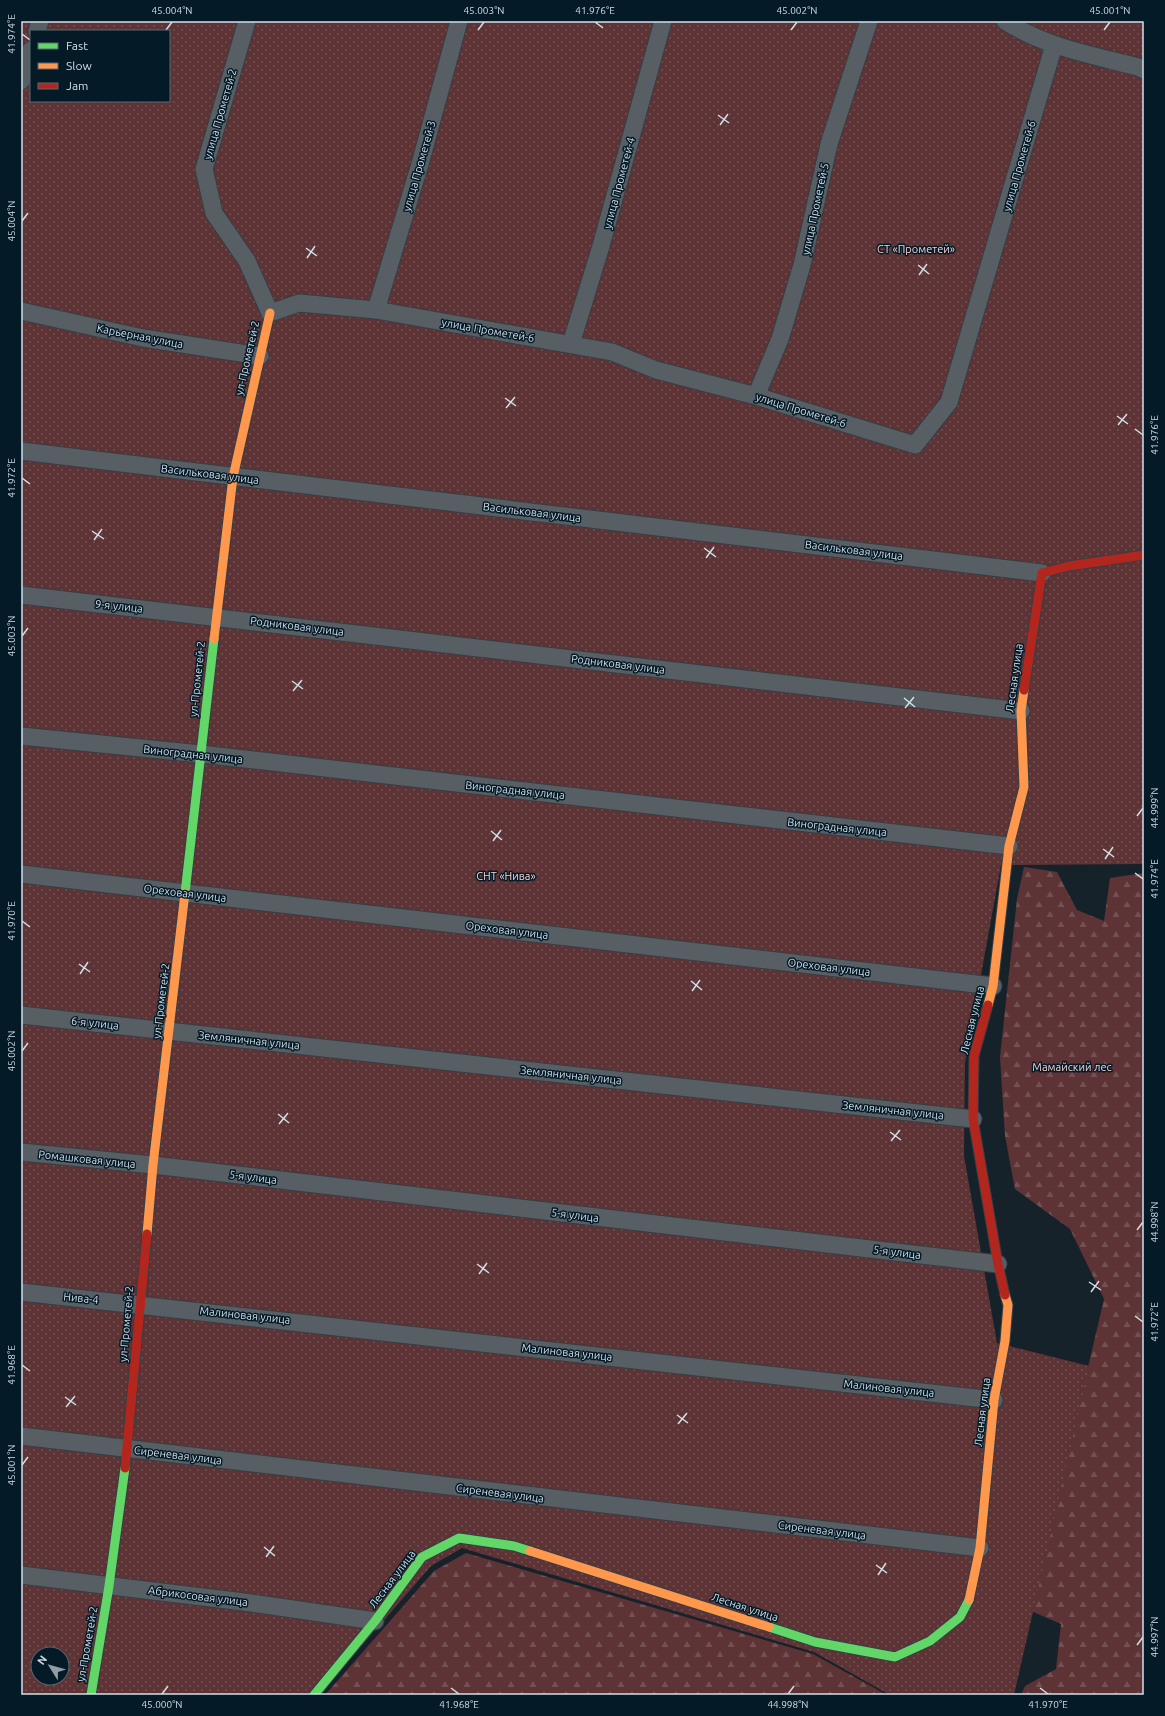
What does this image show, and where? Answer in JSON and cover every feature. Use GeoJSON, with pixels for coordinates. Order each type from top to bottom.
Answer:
{"type":"FeatureCollection","features":[{"type":"Feature","properties":{"kind":"street","name":"улица Прометей-2"},"geometry":{"type":"LineString","coordinates":[[248,21],[204,169],[214,213],[246,261],[270,313]]}},
{"type":"Feature","properties":{"kind":"street","name":"улица Прометей-3"},"geometry":{"type":"LineString","coordinates":[[376,310],[420,164],[459,21]]}},
{"type":"Feature","properties":{"kind":"street","name":"улица Прометей-4"},"geometry":{"type":"LineString","coordinates":[[571,344],[601,246],[663,21]]}},
{"type":"Feature","properties":{"kind":"street","name":"улица Прометей-5"},"geometry":{"type":"LineString","coordinates":[[756,396],[780,338],[802,265],[829,144],[870,21]]}},
{"type":"Feature","properties":{"kind":"street"},"geometry":{"type":"LineString","coordinates":[[1004,21],[1021,32],[1054,45],[1138,67],[1144,70]]}},
{"type":"Feature","properties":{"kind":"street","name":"улица Прометей-6"},"geometry":{"type":"LineString","coordinates":[[270,313],[299,303],[376,310],[612,352],[656,370],[756,396],[915,445],[949,402],[1054,45]]}},
{"type":"Feature","properties":{"kind":"street"},"geometry":{"type":"LineString","coordinates":[[21,81],[30,53]]}},
{"type":"Feature","properties":{"kind":"street","name":"Карьерная улица"},"geometry":{"type":"LineString","coordinates":[[21,311],[143,338],[260,356]]}},
{"type":"Feature","properties":{"kind":"street","name":"ул-Прометей-2"},"geometry":{"type":"LineString","coordinates":[[91,1695],[109,1586],[128,1449],[153,1165],[170,1031],[233,477],[270,313]]}},
{"type":"Feature","properties":{"kind":"street","name":"Васильковая улица"},"geometry":{"type":"LineString","coordinates":[[21,451],[1042,572]]}},
{"type":"Feature","properties":{"kind":"street"},"geometry":{"type":"LineString","coordinates":[[1042,572],[1069,566],[1144,554]]}},
{"type":"Feature","properties":{"kind":"street","name":"Лесная улица"},"geometry":{"type":"LineString","coordinates":[[314,1695],[375,1621],[422,1557],[459,1538],[514,1546],[815,1642],[896,1658],[930,1641],[960,1617],[968,1604],[980,1548],[994,1400],[1005,1341],[1008,1305],[998,1264],[973,1119],[974,1056],[993,986],[1010,846],[1024,787],[1020,711],[1042,572]]}},
{"type":"Feature","properties":{"kind":"street","name":"9-я улица"},"geometry":{"type":"LineString","coordinates":[[21,595],[216,617]]}},
{"type":"Feature","properties":{"kind":"street","name":"Родниковая улица"},"geometry":{"type":"LineString","coordinates":[[216,617],[1020,711]]}},
{"type":"Feature","properties":{"kind":"street","name":"Виноградная улица"},"geometry":{"type":"LineString","coordinates":[[21,736],[201,754],[1010,846]]}},
{"type":"Feature","properties":{"kind":"street","name":"Ореховая улица"},"geometry":{"type":"LineString","coordinates":[[21,874],[993,986]]}},
{"type":"Feature","properties":{"kind":"street","name":"6-я улица"},"geometry":{"type":"LineString","coordinates":[[21,1015],[170,1031]]}},
{"type":"Feature","properties":{"kind":"street","name":"Земляничная улица"},"geometry":{"type":"LineString","coordinates":[[170,1031],[973,1119]]}},
{"type":"Feature","properties":{"kind":"street","name":"Ромашковая улица"},"geometry":{"type":"LineString","coordinates":[[21,1152],[153,1165]]}},
{"type":"Feature","properties":{"kind":"street","name":"5-я улица"},"geometry":{"type":"LineString","coordinates":[[153,1165],[998,1264]]}},
{"type":"Feature","properties":{"kind":"street","name":"Нива-4"},"geometry":{"type":"LineString","coordinates":[[21,1292],[140,1304]]}},
{"type":"Feature","properties":{"kind":"street","name":"Малиновая улица"},"geometry":{"type":"LineString","coordinates":[[140,1304],[994,1400]]}},
{"type":"Feature","properties":{"kind":"street","name":"Сиреневая улица"},"geometry":{"type":"LineString","coordinates":[[21,1436],[980,1548]]}},
{"type":"Feature","properties":{"kind":"street","name":"Абрикосовая улица"},"geometry":{"type":"LineString","coordinates":[[21,1576],[244,1602],[375,1621]]}},
{"type":"Feature","properties":{"kind":"green space","name":"СНТ «Нива»"},"geometry":{"type":"Polygon","coordinates":[[[21,21],[1144,21],[1144,864],[1001,865],[965,1063],[964,1156],[997,1343],[1089,1366],[1014,1695],[890,1695],[814,1652],[462,1548],[431,1566],[319,1695],[21,1695],[21,21]]]}},
{"type":"Feature","properties":{"kind":"green space","name":"Мамайский лес"},"geometry":{"type":"Polygon","coordinates":[[[1024,867],[1057,872],[1077,910],[1104,921],[1110,878],[1144,873],[1144,1695],[1021,1695],[1025,1686],[1056,1669],[1061,1624],[1031,1611],[1104,1299],[1070,1229],[1015,1189],[1005,1136],[1000,1057],[1017,899],[1024,867]]]}},
{"type":"Feature","properties":{"kind":"green space"},"geometry":{"type":"Polygon","coordinates":[[[466,1553],[813,1654],[887,1695],[325,1695],[434,1571],[466,1553]]]}},
{"type":"Feature","properties":{"kind":"traffic: fast"},"geometry":{"type":"LineString","coordinates":[[185,893],[214,639]]}},
{"type":"Feature","properties":{"kind":"traffic: fast"},"geometry":{"type":"LineString","coordinates":[[91,1695],[109,1586],[125,1468]]}},
{"type":"Feature","properties":{"kind":"traffic: fast"},"geometry":{"type":"LineString","coordinates":[[314,1695],[375,1621],[422,1557],[459,1538],[514,1546],[530,1551]]}},
{"type":"Feature","properties":{"kind":"traffic: fast"},"geometry":{"type":"LineString","coordinates":[[769,1627],[815,1642],[895,1657],[930,1641],[960,1617],[969,1600]]}},
{"type":"Feature","properties":{"kind":"traffic: slow"},"geometry":{"type":"LineString","coordinates":[[214,639],[233,477],[270,313]]}},
{"type":"Feature","properties":{"kind":"traffic: slow"},"geometry":{"type":"LineString","coordinates":[[988,1005],[993,986],[1009,846],[1024,787],[1021,711],[1024,690]]}},
{"type":"Feature","properties":{"kind":"traffic: slow"},"geometry":{"type":"LineString","coordinates":[[147,1234],[153,1165],[185,893]]}},
{"type":"Feature","properties":{"kind":"traffic: slow"},"geometry":{"type":"LineString","coordinates":[[969,1600],[980,1548],[994,1400],[1005,1341],[1008,1305],[1005,1295]]}},
{"type":"Feature","properties":{"kind":"traffic: slow"},"geometry":{"type":"LineString","coordinates":[[530,1551],[769,1627]]}},
{"type":"Feature","properties":{"kind":"traffic: jam"},"geometry":{"type":"LineString","coordinates":[[1024,690],[1042,573],[1069,566],[1144,555]]}},
{"type":"Feature","properties":{"kind":"traffic: jam"},"geometry":{"type":"LineString","coordinates":[[988,1005],[974,1056],[973,1119],[998,1264],[1005,1295]]}},
{"type":"Feature","properties":{"kind":"traffic: jam"},"geometry":{"type":"LineString","coordinates":[[125,1468],[147,1234]]}},
{"type":"Feature","properties":{"kind":"park label","name":"СТ «Прометей»"},"geometry":{"type":"Point","coordinates":[916,249]}}]}
